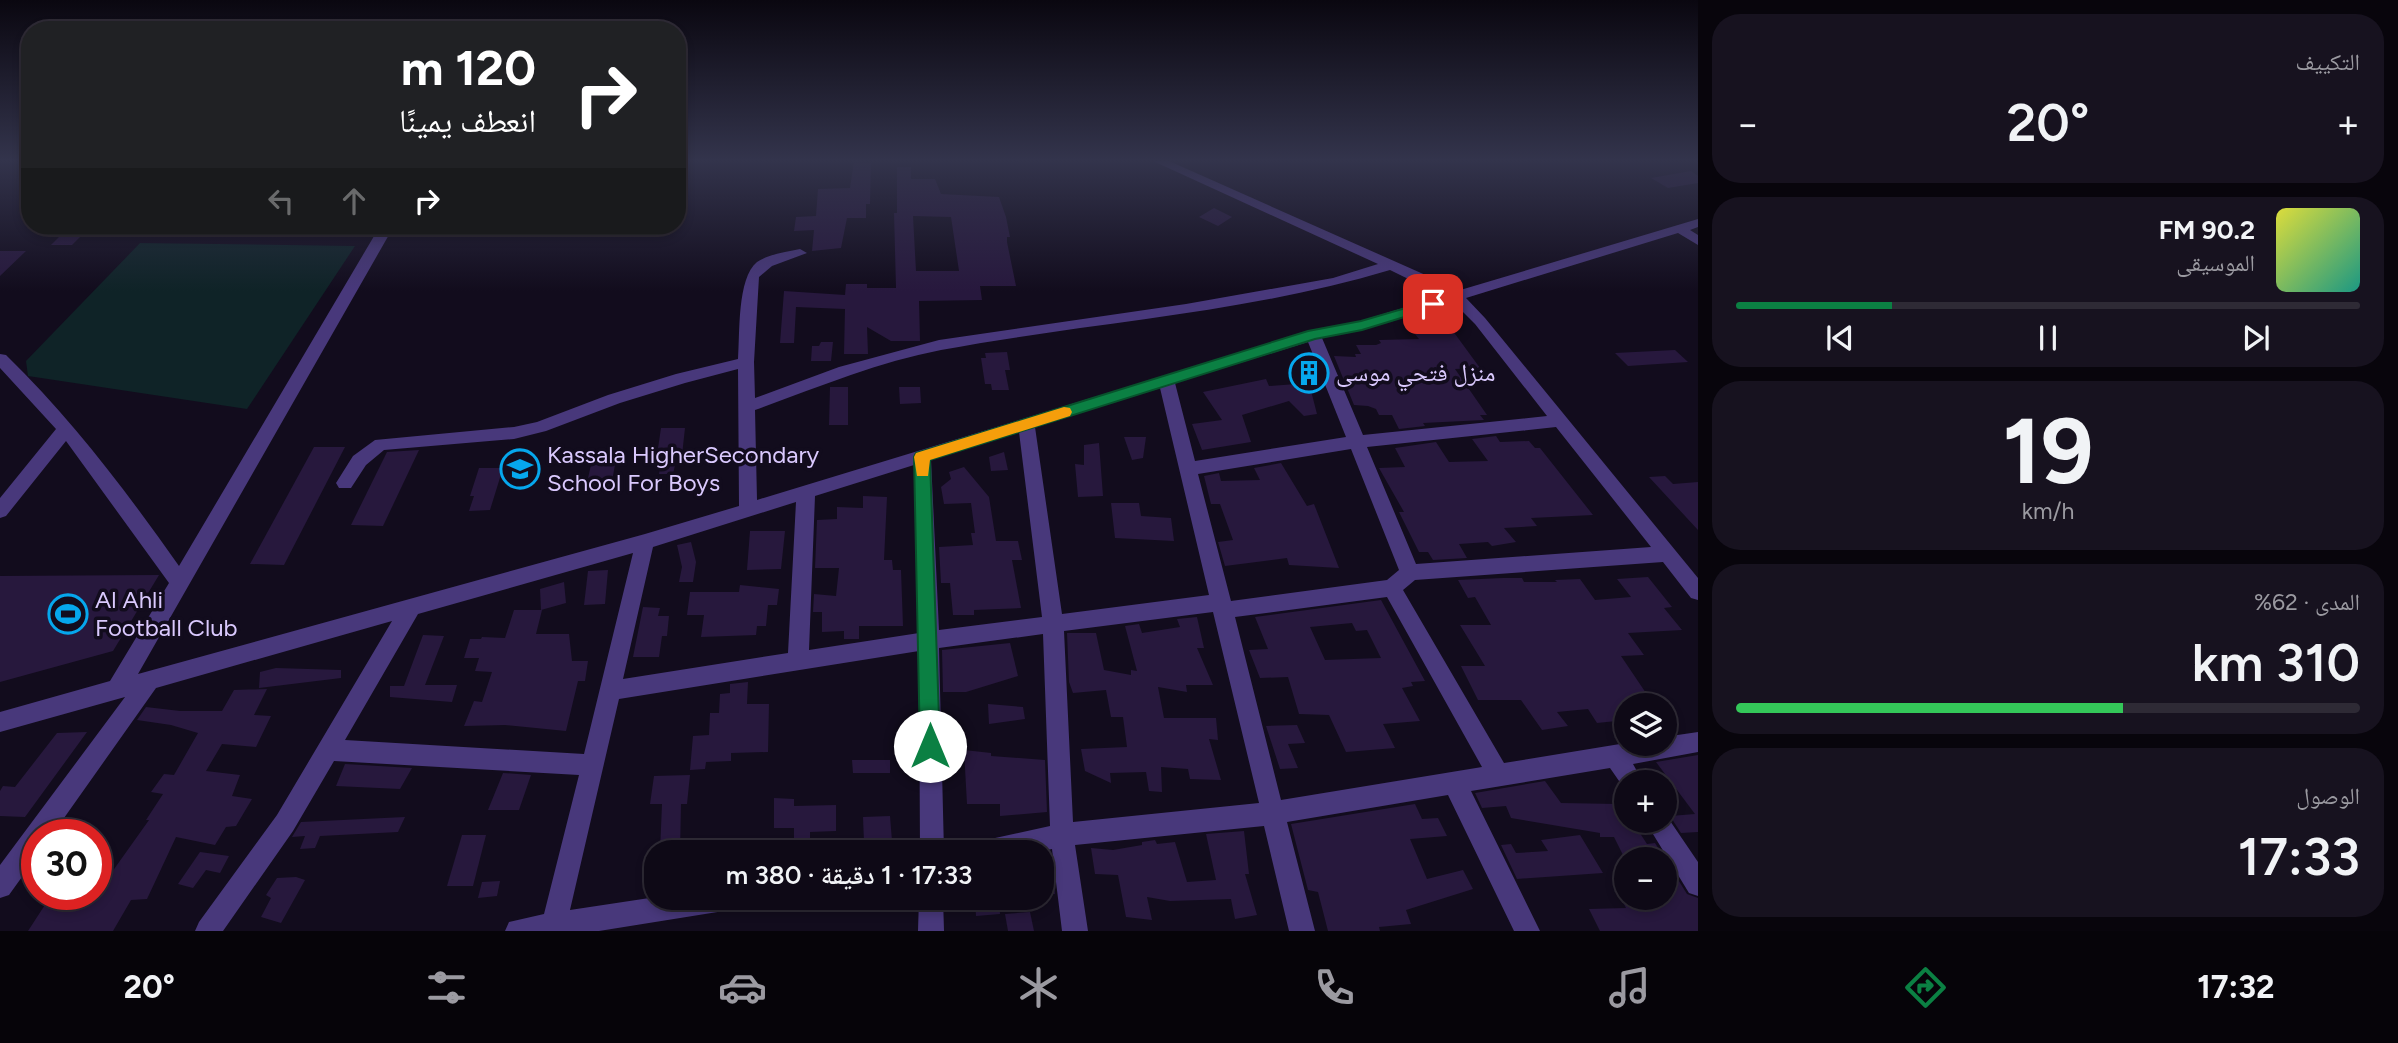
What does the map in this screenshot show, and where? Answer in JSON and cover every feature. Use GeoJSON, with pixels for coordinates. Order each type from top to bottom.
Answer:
{"type":"FeatureCollection","features":[{"type":"Feature","properties":{"kind":"street"},"geometry":{"type":"LineString","coordinates":[[1256,204],[1391,265],[1456,298],[1480,321],[1698,592]]}},
{"type":"Feature","properties":{"kind":"street"},"geometry":{"type":"LineString","coordinates":[[0,722],[645,542],[1313,335],[1362,325],[1456,298],[1692,226],[1698,241]]}},
{"type":"Feature","properties":{"kind":"street"},"geometry":{"type":"LineString","coordinates":[[117,690],[382,235]]}},
{"type":"Feature","properties":{"kind":"street"},"geometry":{"type":"LineString","coordinates":[[748,510],[746,362],[751,277],[757,266],[800,253]]}},
{"type":"Feature","properties":{"kind":"street"},"geometry":{"type":"LineString","coordinates":[[747,407],[845,371],[939,345],[1186,309],[1335,282],[1391,265]]}},
{"type":"Feature","properties":{"kind":"street"},"geometry":{"type":"LineString","coordinates":[[1313,335],[1409,572]]}},
{"type":"Feature","properties":{"kind":"street"},"geometry":{"type":"LineString","coordinates":[[0,359],[65,430],[124,503],[179,582]]}},
{"type":"Feature","properties":{"kind":"street"},"geometry":{"type":"LineString","coordinates":[[345,483],[360,457],[381,444],[514,433],[540,427],[614,399],[682,378],[746,362]]}},
{"type":"Feature","properties":{"kind":"street"},"geometry":{"type":"LineString","coordinates":[[1166,380],[1302,931]]}},
{"type":"Feature","properties":{"kind":"street"},"geometry":{"type":"LineString","coordinates":[[1188,469],[1357,442],[1559,421]]}},
{"type":"Feature","properties":{"kind":"street"},"geometry":{"type":"LineString","coordinates":[[1026,424],[1053,622],[1062,835],[1074,931]]}},
{"type":"Feature","properties":{"kind":"street"},"geometry":{"type":"LineString","coordinates":[[0,512],[65,430]]}},
{"type":"Feature","properties":{"kind":"street"},"geometry":{"type":"LineString","coordinates":[[922,457],[929,640],[932,840]]}},
{"type":"Feature","properties":{"kind":"street"},"geometry":{"type":"LineString","coordinates":[[798,661],[806,492]]}},
{"type":"Feature","properties":{"kind":"street"},"geometry":{"type":"LineString","coordinates":[[554,927],[645,542]]}},
{"type":"Feature","properties":{"kind":"street"},"geometry":{"type":"LineString","coordinates":[[612,690],[1053,622],[1392,588],[1409,572],[1667,554]]}},
{"type":"Feature","properties":{"kind":"street"},"geometry":{"type":"LineString","coordinates":[[1392,588],[1499,776]]}},
{"type":"Feature","properties":{"kind":"street"},"geometry":{"type":"LineString","coordinates":[[208,931],[285,822],[412,606]]}},
{"type":"Feature","properties":{"kind":"street"},"geometry":{"type":"LineString","coordinates":[[49,819],[149,681]]}},
{"type":"Feature","properties":{"kind":"street"},"geometry":{"type":"LineString","coordinates":[[1677,745],[1698,742]]}},
{"type":"Feature","properties":{"kind":"street"},"geometry":{"type":"LineString","coordinates":[[327,750],[594,765]]}},
{"type":"Feature","properties":{"kind":"street"},"geometry":{"type":"LineString","coordinates":[[1040,840],[1062,835],[1273,813],[1614,755]]}},
{"type":"Feature","properties":{"kind":"street"},"geometry":{"type":"LineString","coordinates":[[1455,784],[1527,931]]}},
{"type":"Feature","properties":{"kind":"street"},"geometry":{"type":"LineString","coordinates":[[1665,833],[1698,884]]}},
{"type":"Feature","properties":{"kind":"street"},"geometry":{"type":"LineString","coordinates":[[0,886],[21,857]]}},
{"type":"Feature","properties":{"kind":"street"},"geometry":{"type":"LineString","coordinates":[[518,931],[657,910]]}},
{"type":"Feature","properties":{"kind":"street"},"geometry":{"type":"LineString","coordinates":[[931,910],[931,931]]}},
{"type":"Feature","properties":{"kind":"green space"},"geometry":{"type":"Polygon","coordinates":[[[140,243],[355,246],[247,409],[28,376],[26,361],[140,243]]]}},
{"type":"Feature","properties":{"kind":"building"},"geometry":{"type":"Polygon","coordinates":[[[817,204],[866,204],[866,218],[847,218],[841,248],[812,251],[814,230],[794,231],[796,217],[816,216],[817,204]]]}},
{"type":"Feature","properties":{"kind":"building"},"geometry":{"type":"Polygon","coordinates":[[[897,204],[1002,204],[1010,237],[1007,237],[1007,242],[1016,286],[980,286],[982,300],[919,301],[920,341],[891,341],[867,327],[868,354],[844,354],[845,309],[796,307],[794,343],[780,343],[784,291],[845,295],[846,284],[867,284],[867,288],[896,288],[894,213],[897,213],[897,204]],[[913,216],[916,271],[959,271],[951,217],[913,216]]]}},
{"type":"Feature","properties":{"kind":"building"},"geometry":{"type":"Polygon","coordinates":[[[1214,208],[1232,217],[1218,226],[1199,217],[1214,208]]]}},
{"type":"Feature","properties":{"kind":"building"},"geometry":{"type":"Polygon","coordinates":[[[61,235],[82,235],[72,245],[51,245],[61,235]]]}},
{"type":"Feature","properties":{"kind":"building"},"geometry":{"type":"Polygon","coordinates":[[[0,251],[26,251],[0,276],[0,251]]]}},
{"type":"Feature","properties":{"kind":"building"},"geometry":{"type":"Polygon","coordinates":[[[1426,323],[1447,323],[1480,368],[1455,369],[1487,415],[1480,415],[1484,420],[1423,423],[1425,426],[1399,429],[1392,415],[1379,415],[1376,409],[1354,405],[1334,356],[1356,357],[1355,354],[1361,354],[1356,345],[1376,345],[1381,343],[1379,340],[1419,339],[1411,329],[1430,328],[1426,323]]]}},
{"type":"Feature","properties":{"kind":"building"},"geometry":{"type":"Polygon","coordinates":[[[821,342],[833,342],[831,361],[811,361],[812,346],[819,346],[821,342]]]}},
{"type":"Feature","properties":{"kind":"building"},"geometry":{"type":"Polygon","coordinates":[[[1675,350],[1688,362],[1628,366],[1615,353],[1675,350]]]}},
{"type":"Feature","properties":{"kind":"building"},"geometry":{"type":"Polygon","coordinates":[[[1007,352],[1010,370],[1005,370],[1009,390],[992,390],[991,384],[985,384],[981,358],[986,358],[985,353],[1007,352]]]}},
{"type":"Feature","properties":{"kind":"building","name":"منزل فتحي موسى"},"geometry":{"type":"Polygon","coordinates":[[[1295,362],[1314,363],[1321,383],[1302,382],[1295,362]]]}},
{"type":"Feature","properties":{"kind":"building"},"geometry":{"type":"Polygon","coordinates":[[[1266,379],[1269,386],[1309,383],[1317,414],[1304,416],[1289,401],[1242,415],[1251,442],[1202,450],[1192,424],[1222,420],[1203,392],[1266,379]]]}},
{"type":"Feature","properties":{"kind":"building"},"geometry":{"type":"Polygon","coordinates":[[[830,387],[848,387],[848,425],[829,425],[830,387]]]}},
{"type":"Feature","properties":{"kind":"building"},"geometry":{"type":"Polygon","coordinates":[[[899,387],[920,387],[921,403],[900,404],[899,387]]]}},
{"type":"Feature","properties":{"kind":"building"},"geometry":{"type":"Polygon","coordinates":[[[661,428],[685,428],[681,464],[675,465],[673,474],[659,474],[661,462],[656,462],[661,428]]]}},
{"type":"Feature","properties":{"kind":"building"},"geometry":{"type":"Polygon","coordinates":[[[1496,436],[1500,442],[1529,441],[1535,448],[1540,448],[1593,515],[1531,518],[1537,526],[1504,528],[1516,542],[1492,546],[1488,542],[1459,544],[1467,558],[1433,560],[1428,552],[1419,552],[1399,512],[1404,512],[1379,468],[1405,467],[1395,448],[1436,442],[1449,462],[1488,461],[1472,439],[1496,436]]]}},
{"type":"Feature","properties":{"kind":"building"},"geometry":{"type":"Polygon","coordinates":[[[1124,437],[1146,437],[1143,458],[1132,460],[1124,437]]]}},
{"type":"Feature","properties":{"kind":"building"},"geometry":{"type":"Polygon","coordinates":[[[1099,443],[1103,496],[1078,497],[1075,464],[1084,465],[1084,445],[1099,443]]]}},
{"type":"Feature","properties":{"kind":"building"},"geometry":{"type":"Polygon","coordinates":[[[314,447],[345,447],[284,565],[250,564],[314,447]]]}},
{"type":"Feature","properties":{"kind":"building"},"geometry":{"type":"Polygon","coordinates":[[[419,450],[383,526],[351,525],[387,452],[419,450]]]}},
{"type":"Feature","properties":{"kind":"building"},"geometry":{"type":"Polygon","coordinates":[[[1004,452],[1008,470],[991,471],[989,457],[1004,452]]]}},
{"type":"Feature","properties":{"kind":"building"},"geometry":{"type":"Polygon","coordinates":[[[608,455],[606,465],[615,465],[611,486],[586,487],[593,456],[608,455]]]}},
{"type":"Feature","properties":{"kind":"building"},"geometry":{"type":"Polygon","coordinates":[[[1281,463],[1307,506],[1314,504],[1339,568],[1289,565],[1287,558],[1225,566],[1218,542],[1233,540],[1220,504],[1211,504],[1204,476],[1219,473],[1221,481],[1260,480],[1254,468],[1281,463]]]}},
{"type":"Feature","properties":{"kind":"building"},"geometry":{"type":"Polygon","coordinates":[[[964,467],[989,497],[996,541],[1018,541],[1022,560],[1012,560],[1021,608],[974,610],[974,615],[953,615],[950,583],[941,583],[939,547],[973,545],[971,533],[975,533],[971,503],[944,504],[941,487],[951,479],[949,472],[964,467]]]}},
{"type":"Feature","properties":{"kind":"building"},"geometry":{"type":"Polygon","coordinates":[[[479,468],[503,468],[490,510],[469,511],[474,496],[470,496],[479,468]]]}},
{"type":"Feature","properties":{"kind":"building"},"geometry":{"type":"Polygon","coordinates":[[[1665,476],[1673,484],[1698,482],[1698,530],[1649,477],[1665,476]]]}},
{"type":"Feature","properties":{"kind":"building"},"geometry":{"type":"Polygon","coordinates":[[[863,496],[887,497],[884,560],[892,560],[893,570],[901,570],[903,626],[859,626],[859,639],[844,639],[844,631],[822,632],[822,612],[813,612],[814,594],[836,596],[839,568],[815,568],[817,520],[837,519],[837,507],[863,508],[863,496]]]}},
{"type":"Feature","properties":{"kind":"building"},"geometry":{"type":"Polygon","coordinates":[[[1111,503],[1139,503],[1141,516],[1171,518],[1174,541],[1115,538],[1111,503]]]}},
{"type":"Feature","properties":{"kind":"building"},"geometry":{"type":"Polygon","coordinates":[[[750,531],[785,531],[781,569],[747,570],[750,531]]]}},
{"type":"Feature","properties":{"kind":"building"},"geometry":{"type":"Polygon","coordinates":[[[691,542],[696,562],[693,582],[679,582],[682,567],[677,545],[691,542]]]}},
{"type":"Feature","properties":{"kind":"building"},"geometry":{"type":"Polygon","coordinates":[[[608,570],[605,604],[584,605],[588,571],[608,570]]]}},
{"type":"Feature","properties":{"kind":"building","name":"Al Ahli Football Club"},"geometry":{"type":"Polygon","coordinates":[[[159,575],[113,651],[0,682],[0,576],[159,575]]]}},
{"type":"Feature","properties":{"kind":"building"},"geometry":{"type":"Polygon","coordinates":[[[1648,577],[1672,607],[1664,608],[1682,630],[1628,633],[1644,655],[1621,656],[1646,693],[1614,693],[1614,721],[1597,723],[1588,709],[1557,712],[1568,726],[1542,730],[1521,700],[1478,700],[1461,666],[1485,666],[1460,625],[1491,625],[1475,597],[1468,598],[1458,580],[1522,578],[1524,582],[1557,582],[1555,580],[1580,579],[1595,600],[1631,597],[1617,579],[1648,577]]]}},
{"type":"Feature","properties":{"kind":"building"},"geometry":{"type":"Polygon","coordinates":[[[564,582],[566,603],[541,610],[540,589],[564,582]]]}},
{"type":"Feature","properties":{"kind":"building"},"geometry":{"type":"Polygon","coordinates":[[[740,585],[779,589],[777,605],[768,605],[766,626],[757,626],[756,635],[701,637],[704,615],[687,615],[690,592],[739,592],[740,585]]]}},
{"type":"Feature","properties":{"kind":"building"},"geometry":{"type":"Polygon","coordinates":[[[1381,600],[1425,681],[1411,682],[1413,686],[1402,688],[1420,721],[1383,724],[1395,748],[1346,752],[1329,715],[1299,714],[1288,677],[1260,678],[1249,650],[1268,649],[1255,617],[1381,600]],[[1352,623],[1310,627],[1325,660],[1381,658],[1367,630],[1356,631],[1352,623]]]}},
{"type":"Feature","properties":{"kind":"building"},"geometry":{"type":"Polygon","coordinates":[[[643,607],[660,608],[658,616],[669,616],[667,636],[662,636],[659,657],[633,657],[643,607]]]}},
{"type":"Feature","properties":{"kind":"building"},"geometry":{"type":"Polygon","coordinates":[[[514,610],[542,610],[536,634],[569,634],[572,661],[588,661],[585,681],[578,681],[566,731],[505,725],[464,726],[474,701],[482,702],[492,672],[475,671],[479,658],[464,658],[470,639],[505,638],[514,610]]]}},
{"type":"Feature","properties":{"kind":"building"},"geometry":{"type":"Polygon","coordinates":[[[1197,617],[1204,648],[1197,648],[1213,685],[1186,685],[1187,692],[1158,687],[1164,718],[1216,718],[1218,740],[1209,739],[1221,780],[1190,779],[1188,769],[1161,767],[1162,792],[1149,791],[1146,772],[1110,773],[1111,783],[1085,771],[1081,749],[1127,747],[1123,717],[1111,717],[1106,690],[1073,693],[1069,682],[1067,633],[1096,633],[1104,670],[1131,675],[1131,670],[1137,671],[1125,626],[1139,624],[1142,633],[1180,627],[1177,619],[1197,617]]]}},
{"type":"Feature","properties":{"kind":"building"},"geometry":{"type":"Polygon","coordinates":[[[423,635],[444,636],[425,685],[457,685],[452,702],[390,697],[390,686],[404,686],[423,635]]]}},
{"type":"Feature","properties":{"kind":"building"},"geometry":{"type":"Polygon","coordinates":[[[1010,643],[1018,676],[966,692],[943,692],[942,650],[1010,643]]]}},
{"type":"Feature","properties":{"kind":"building"},"geometry":{"type":"Polygon","coordinates":[[[276,668],[341,670],[341,678],[259,688],[260,672],[276,668]]]}},
{"type":"Feature","properties":{"kind":"building"},"geometry":{"type":"Polygon","coordinates":[[[748,682],[747,704],[769,704],[768,752],[731,753],[731,761],[706,762],[705,769],[690,770],[693,736],[709,735],[710,713],[719,713],[720,694],[730,693],[730,684],[748,682]]]}},
{"type":"Feature","properties":{"kind":"building"},"geometry":{"type":"Polygon","coordinates":[[[267,689],[254,715],[271,716],[256,747],[222,744],[206,771],[240,775],[232,796],[252,799],[236,826],[226,827],[215,845],[176,837],[147,899],[131,900],[113,931],[28,931],[42,910],[112,910],[112,872],[149,820],[146,820],[163,794],[151,792],[164,774],[174,775],[198,733],[171,725],[137,720],[146,707],[180,711],[222,711],[234,690],[267,689]]]}},
{"type":"Feature","properties":{"kind":"building"},"geometry":{"type":"Polygon","coordinates":[[[988,704],[1023,707],[1025,719],[989,724],[988,704]]]}},
{"type":"Feature","properties":{"kind":"building"},"geometry":{"type":"Polygon","coordinates":[[[1297,725],[1305,743],[1288,744],[1298,768],[1280,769],[1266,726],[1297,725]]]}},
{"type":"Feature","properties":{"kind":"building"},"geometry":{"type":"Polygon","coordinates":[[[87,732],[25,817],[0,816],[0,791],[3,786],[15,787],[57,733],[87,732]]]}},
{"type":"Feature","properties":{"kind":"building"},"geometry":{"type":"Polygon","coordinates":[[[964,750],[991,753],[991,756],[1045,760],[1047,812],[1000,816],[1000,804],[967,804],[964,750]]]}},
{"type":"Feature","properties":{"kind":"building"},"geometry":{"type":"Polygon","coordinates":[[[1698,755],[1698,832],[1681,833],[1677,827],[1677,815],[1695,814],[1677,790],[1677,770],[1662,770],[1656,762],[1698,755]]]}},
{"type":"Feature","properties":{"kind":"building"},"geometry":{"type":"Polygon","coordinates":[[[852,760],[890,760],[890,773],[853,773],[852,760]]]}},
{"type":"Feature","properties":{"kind":"building"},"geometry":{"type":"Polygon","coordinates":[[[345,764],[412,768],[400,789],[336,786],[345,764]]]}},
{"type":"Feature","properties":{"kind":"building"},"geometry":{"type":"Polygon","coordinates":[[[503,773],[531,775],[519,810],[488,810],[503,773]]]}},
{"type":"Feature","properties":{"kind":"building"},"geometry":{"type":"Polygon","coordinates":[[[690,775],[687,804],[681,804],[680,840],[660,840],[662,804],[650,804],[654,776],[690,775]]]}},
{"type":"Feature","properties":{"kind":"building"},"geometry":{"type":"Polygon","coordinates":[[[1545,781],[1561,803],[1614,804],[1614,833],[1640,833],[1647,844],[1655,843],[1658,847],[1619,847],[1614,837],[1600,837],[1600,833],[1511,818],[1506,806],[1482,808],[1475,793],[1545,781]]]}},
{"type":"Feature","properties":{"kind":"building"},"geometry":{"type":"Polygon","coordinates":[[[774,798],[794,799],[794,806],[836,805],[836,831],[810,832],[810,840],[794,840],[794,828],[774,828],[774,798]]]}},
{"type":"Feature","properties":{"kind":"building"},"geometry":{"type":"Polygon","coordinates":[[[1415,804],[1422,819],[1438,818],[1447,836],[1410,839],[1427,879],[1463,870],[1473,889],[1406,910],[1411,924],[1379,927],[1380,931],[1328,931],[1318,892],[1308,890],[1291,824],[1415,804]]]}},
{"type":"Feature","properties":{"kind":"building"},"geometry":{"type":"Polygon","coordinates":[[[890,816],[892,840],[864,840],[863,817],[890,816]]]}},
{"type":"Feature","properties":{"kind":"building"},"geometry":{"type":"Polygon","coordinates":[[[405,817],[398,832],[320,836],[315,848],[300,849],[305,836],[292,837],[301,822],[405,817]]]}},
{"type":"Feature","properties":{"kind":"building"},"geometry":{"type":"Polygon","coordinates":[[[1244,831],[1249,874],[1245,874],[1257,915],[1235,919],[1231,899],[1170,901],[1147,897],[1152,920],[1126,917],[1118,875],[1095,874],[1091,848],[1113,850],[1155,840],[1157,844],[1175,842],[1187,882],[1216,880],[1206,834],[1244,831]]]}},
{"type":"Feature","properties":{"kind":"building"},"geometry":{"type":"Polygon","coordinates":[[[462,835],[486,835],[473,886],[447,886],[462,835]]]}},
{"type":"Feature","properties":{"kind":"building"},"geometry":{"type":"Polygon","coordinates":[[[1580,835],[1603,873],[1517,879],[1501,845],[1511,844],[1516,853],[1548,851],[1541,840],[1580,835]]]}},
{"type":"Feature","properties":{"kind":"building"},"geometry":{"type":"Polygon","coordinates":[[[200,852],[229,856],[220,873],[206,870],[193,888],[178,884],[200,852]]]}},
{"type":"Feature","properties":{"kind":"building"},"geometry":{"type":"Polygon","coordinates":[[[296,877],[305,880],[281,923],[261,917],[271,898],[266,895],[277,878],[296,877]]]}},
{"type":"Feature","properties":{"kind":"building"},"geometry":{"type":"Polygon","coordinates":[[[1677,878],[1687,894],[1698,898],[1698,931],[1600,931],[1589,909],[1677,910],[1677,878]]]}},
{"type":"Feature","properties":{"kind":"building"},"geometry":{"type":"Polygon","coordinates":[[[500,881],[497,896],[478,898],[482,882],[500,881]]]}},
{"type":"Feature","properties":{"kind":"building"},"geometry":{"type":"Polygon","coordinates":[[[976,910],[1000,910],[1000,914],[976,916],[976,910]]]}},
{"type":"Feature","properties":{"kind":"building"},"geometry":{"type":"Polygon","coordinates":[[[1030,912],[1034,931],[1008,931],[1005,914],[1030,912]]]}},
{"type":"Feature","properties":{"kind":"slow traffic"},"geometry":{"type":"LineString","coordinates":[[922,472],[922,457],[1064,412]]}},
{"type":"Feature","properties":{"kind":"place","name":"منزل فتحي موسى"},"geometry":{"type":"Point","coordinates":[1309,373]}},
{"type":"Feature","properties":{"kind":"place","name":"Kassala HigherSecondary School For Boys"},"geometry":{"type":"Point","coordinates":[520,469]}},
{"type":"Feature","properties":{"kind":"place","name":"Al Ahli Football Club"},"geometry":{"type":"Point","coordinates":[68,614]}},
{"type":"Feature","properties":{"kind":"route"},"geometry":{"type":"LineString","coordinates":[[930,746],[922,457],[1313,335],[1362,325],[1433,304]]}}]}
